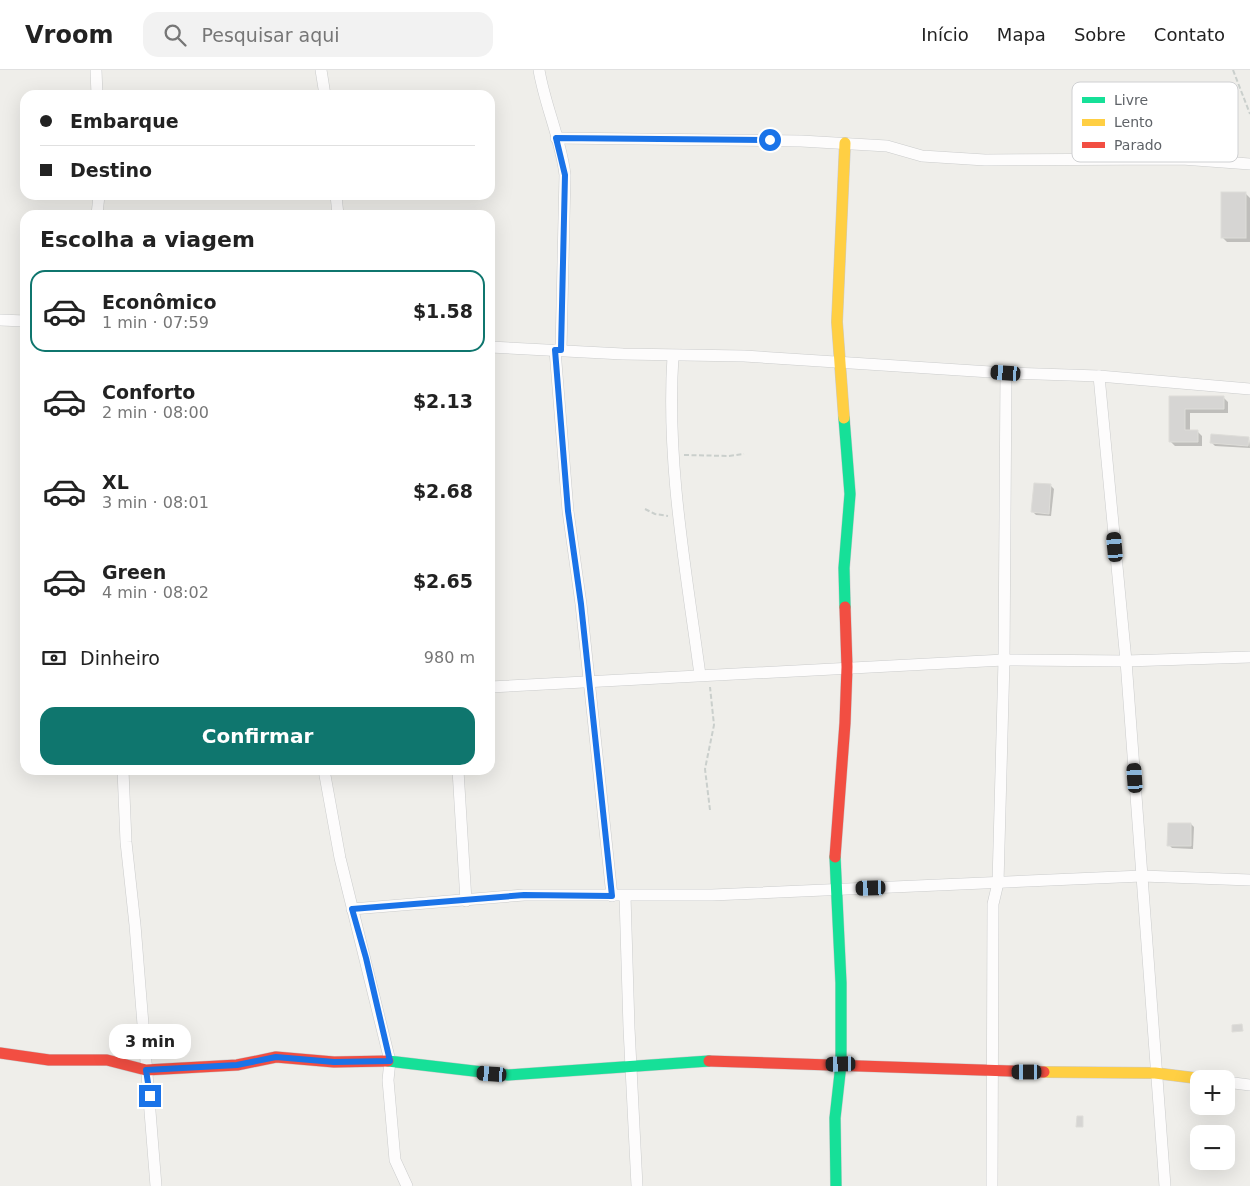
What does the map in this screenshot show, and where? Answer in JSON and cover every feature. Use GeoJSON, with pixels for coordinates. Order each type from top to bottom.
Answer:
{"type":"FeatureCollection","features":[{"type":"Feature","properties":{"kind":"street"},"geometry":{"type":"LineString","coordinates":[[96,70],[98,90]]}},
{"type":"Feature","properties":{"kind":"street"},"geometry":{"type":"LineString","coordinates":[[321,70],[324,90]]}},
{"type":"Feature","properties":{"kind":"street"},"geometry":{"type":"LineString","coordinates":[[539,70],[565,175],[558,350],[567,502],[612,896]]}},
{"type":"Feature","properties":{"kind":"street"},"geometry":{"type":"LineString","coordinates":[[556,138],[649,138],[845,144],[886,146],[922,156],[985,160],[1072,160]]}},
{"type":"Feature","properties":{"kind":"street"},"geometry":{"type":"LineString","coordinates":[[836,1186],[835,1118],[841,1064],[841,983],[835,890],[835,835],[845,723],[847,667],[844,568],[850,479],[839,361],[838,294],[845,144]]}},
{"type":"Feature","properties":{"kind":"street"},"geometry":{"type":"LineString","coordinates":[[1223,162],[1250,164]]}},
{"type":"Feature","properties":{"kind":"street"},"geometry":{"type":"LineString","coordinates":[[0,320],[20,321]]}},
{"type":"Feature","properties":{"kind":"street"},"geometry":{"type":"LineString","coordinates":[[495,347],[673,356],[839,361],[1006,373],[1099,376],[1250,389]]}},
{"type":"Feature","properties":{"kind":"street"},"geometry":{"type":"LineString","coordinates":[[673,356],[672,388],[678,517],[704,675]]}},
{"type":"Feature","properties":{"kind":"street"},"geometry":{"type":"LineString","coordinates":[[992,1186],[993,1108],[990,1072],[993,904],[998,883],[1004,660],[1006,373]]}},
{"type":"Feature","properties":{"kind":"street"},"geometry":{"type":"LineString","coordinates":[[1099,376],[1126,661],[1155,1073],[1165,1186]]}},
{"type":"Feature","properties":{"kind":"street"},"geometry":{"type":"LineString","coordinates":[[495,687],[1004,660],[1126,661],[1250,657]]}},
{"type":"Feature","properties":{"kind":"street"},"geometry":{"type":"LineString","coordinates":[[122,775],[146,1070],[151,1105],[156,1186]]}},
{"type":"Feature","properties":{"kind":"street"},"geometry":{"type":"LineString","coordinates":[[325,775],[328,803],[352,909],[366,958],[390,1061],[388,1080],[395,1160],[407,1186]]}},
{"type":"Feature","properties":{"kind":"street"},"geometry":{"type":"LineString","coordinates":[[458,775],[466,901]]}},
{"type":"Feature","properties":{"kind":"street"},"geometry":{"type":"LineString","coordinates":[[352,909],[524,895],[625,896],[835,890],[1142,876],[1250,880]]}},
{"type":"Feature","properties":{"kind":"street"},"geometry":{"type":"LineString","coordinates":[[625,896],[630,1065],[637,1186]]}},
{"type":"Feature","properties":{"kind":"street"},"geometry":{"type":"LineString","coordinates":[[0,1054],[49,1060],[107,1060],[146,1070],[237,1065],[276,1057],[334,1062],[390,1061],[442,1069],[508,1075],[697,1060],[787,1065],[841,1064],[990,1072],[1155,1073],[1190,1077]]}},
{"type":"Feature","properties":{"kind":"street"},"geometry":{"type":"LineString","coordinates":[[1235,1083],[1250,1085]]}},
{"type":"Feature","properties":{"kind":"path"},"geometry":{"type":"LineString","coordinates":[[1233,70],[1238,82]]}},
{"type":"Feature","properties":{"kind":"path"},"geometry":{"type":"LineString","coordinates":[[1238,83],[1250,114]]}},
{"type":"Feature","properties":{"kind":"path"},"geometry":{"type":"LineString","coordinates":[[675,453],[729,456],[744,454]]}},
{"type":"Feature","properties":{"kind":"path"},"geometry":{"type":"LineString","coordinates":[[645,509],[655,514],[678,517]]}},
{"type":"Feature","properties":{"kind":"path"},"geometry":{"type":"LineString","coordinates":[[704,675],[714,725],[705,769],[710,810]]}},
{"type":"Feature","properties":{"kind":"building"},"geometry":{"type":"Polygon","coordinates":[[[1221,192],[1246,192],[1246,238],[1221,238],[1221,192]]]}},
{"type":"Feature","properties":{"kind":"building"},"geometry":{"type":"Polygon","coordinates":[[[1169,396],[1224,396],[1224,409],[1185,409],[1185,430],[1198,430],[1198,442],[1169,442],[1169,396]]]}},
{"type":"Feature","properties":{"kind":"building"},"geometry":{"type":"Polygon","coordinates":[[[1211,434],[1249,437],[1248,446],[1210,443],[1211,434]]]}},
{"type":"Feature","properties":{"kind":"building"},"geometry":{"type":"Polygon","coordinates":[[[1034,483],[1051,484],[1049,514],[1031,512],[1034,483]]]}},
{"type":"Feature","properties":{"kind":"building"},"geometry":{"type":"Polygon","coordinates":[[[1168,823],[1191,823],[1191,846],[1167,846],[1168,823]]]}},
{"type":"Feature","properties":{"kind":"building"},"geometry":{"type":"Polygon","coordinates":[[[1242,1024],[1243,1031],[1232,1032],[1232,1025],[1242,1024]]]}},
{"type":"Feature","properties":{"kind":"building"},"geometry":{"type":"Polygon","coordinates":[[[1077,1116],[1083,1116],[1083,1127],[1076,1127],[1077,1116]]]}},
{"type":"Feature","properties":{"kind":"traffic: fast"},"geometry":{"type":"LineString","coordinates":[[844,418],[850,494],[844,568],[845,607]]}},
{"type":"Feature","properties":{"kind":"traffic: fast"},"geometry":{"type":"LineString","coordinates":[[835,857],[841,983],[841,1064],[835,1118],[836,1186]]}},
{"type":"Feature","properties":{"kind":"traffic: fast"},"geometry":{"type":"LineString","coordinates":[[388,1061],[508,1075],[709,1061]]}},
{"type":"Feature","properties":{"kind":"traffic: slow"},"geometry":{"type":"LineString","coordinates":[[844,418],[837,322],[845,143]]}},
{"type":"Feature","properties":{"kind":"traffic: slow"},"geometry":{"type":"LineString","coordinates":[[1044,1072],[1155,1073],[1190,1077]]}},
{"type":"Feature","properties":{"kind":"traffic: jam"},"geometry":{"type":"LineString","coordinates":[[835,857],[845,723],[847,667],[845,607]]}},
{"type":"Feature","properties":{"kind":"traffic: jam"},"geometry":{"type":"LineString","coordinates":[[0,1053],[49,1060],[107,1060],[146,1070],[237,1065],[276,1057],[334,1062],[388,1061]]}},
{"type":"Feature","properties":{"kind":"traffic: jam"},"geometry":{"type":"LineString","coordinates":[[709,1061],[1044,1072]]}},
{"type":"Feature","properties":{"kind":"route"},"geometry":{"type":"LineString","coordinates":[[150,1096],[146,1070],[237,1065],[276,1057],[334,1062],[390,1061],[366,958],[352,909],[524,895],[612,896],[581,604],[562,451],[555,350],[561,350],[565,175],[556,138],[770,140]]}}]}
